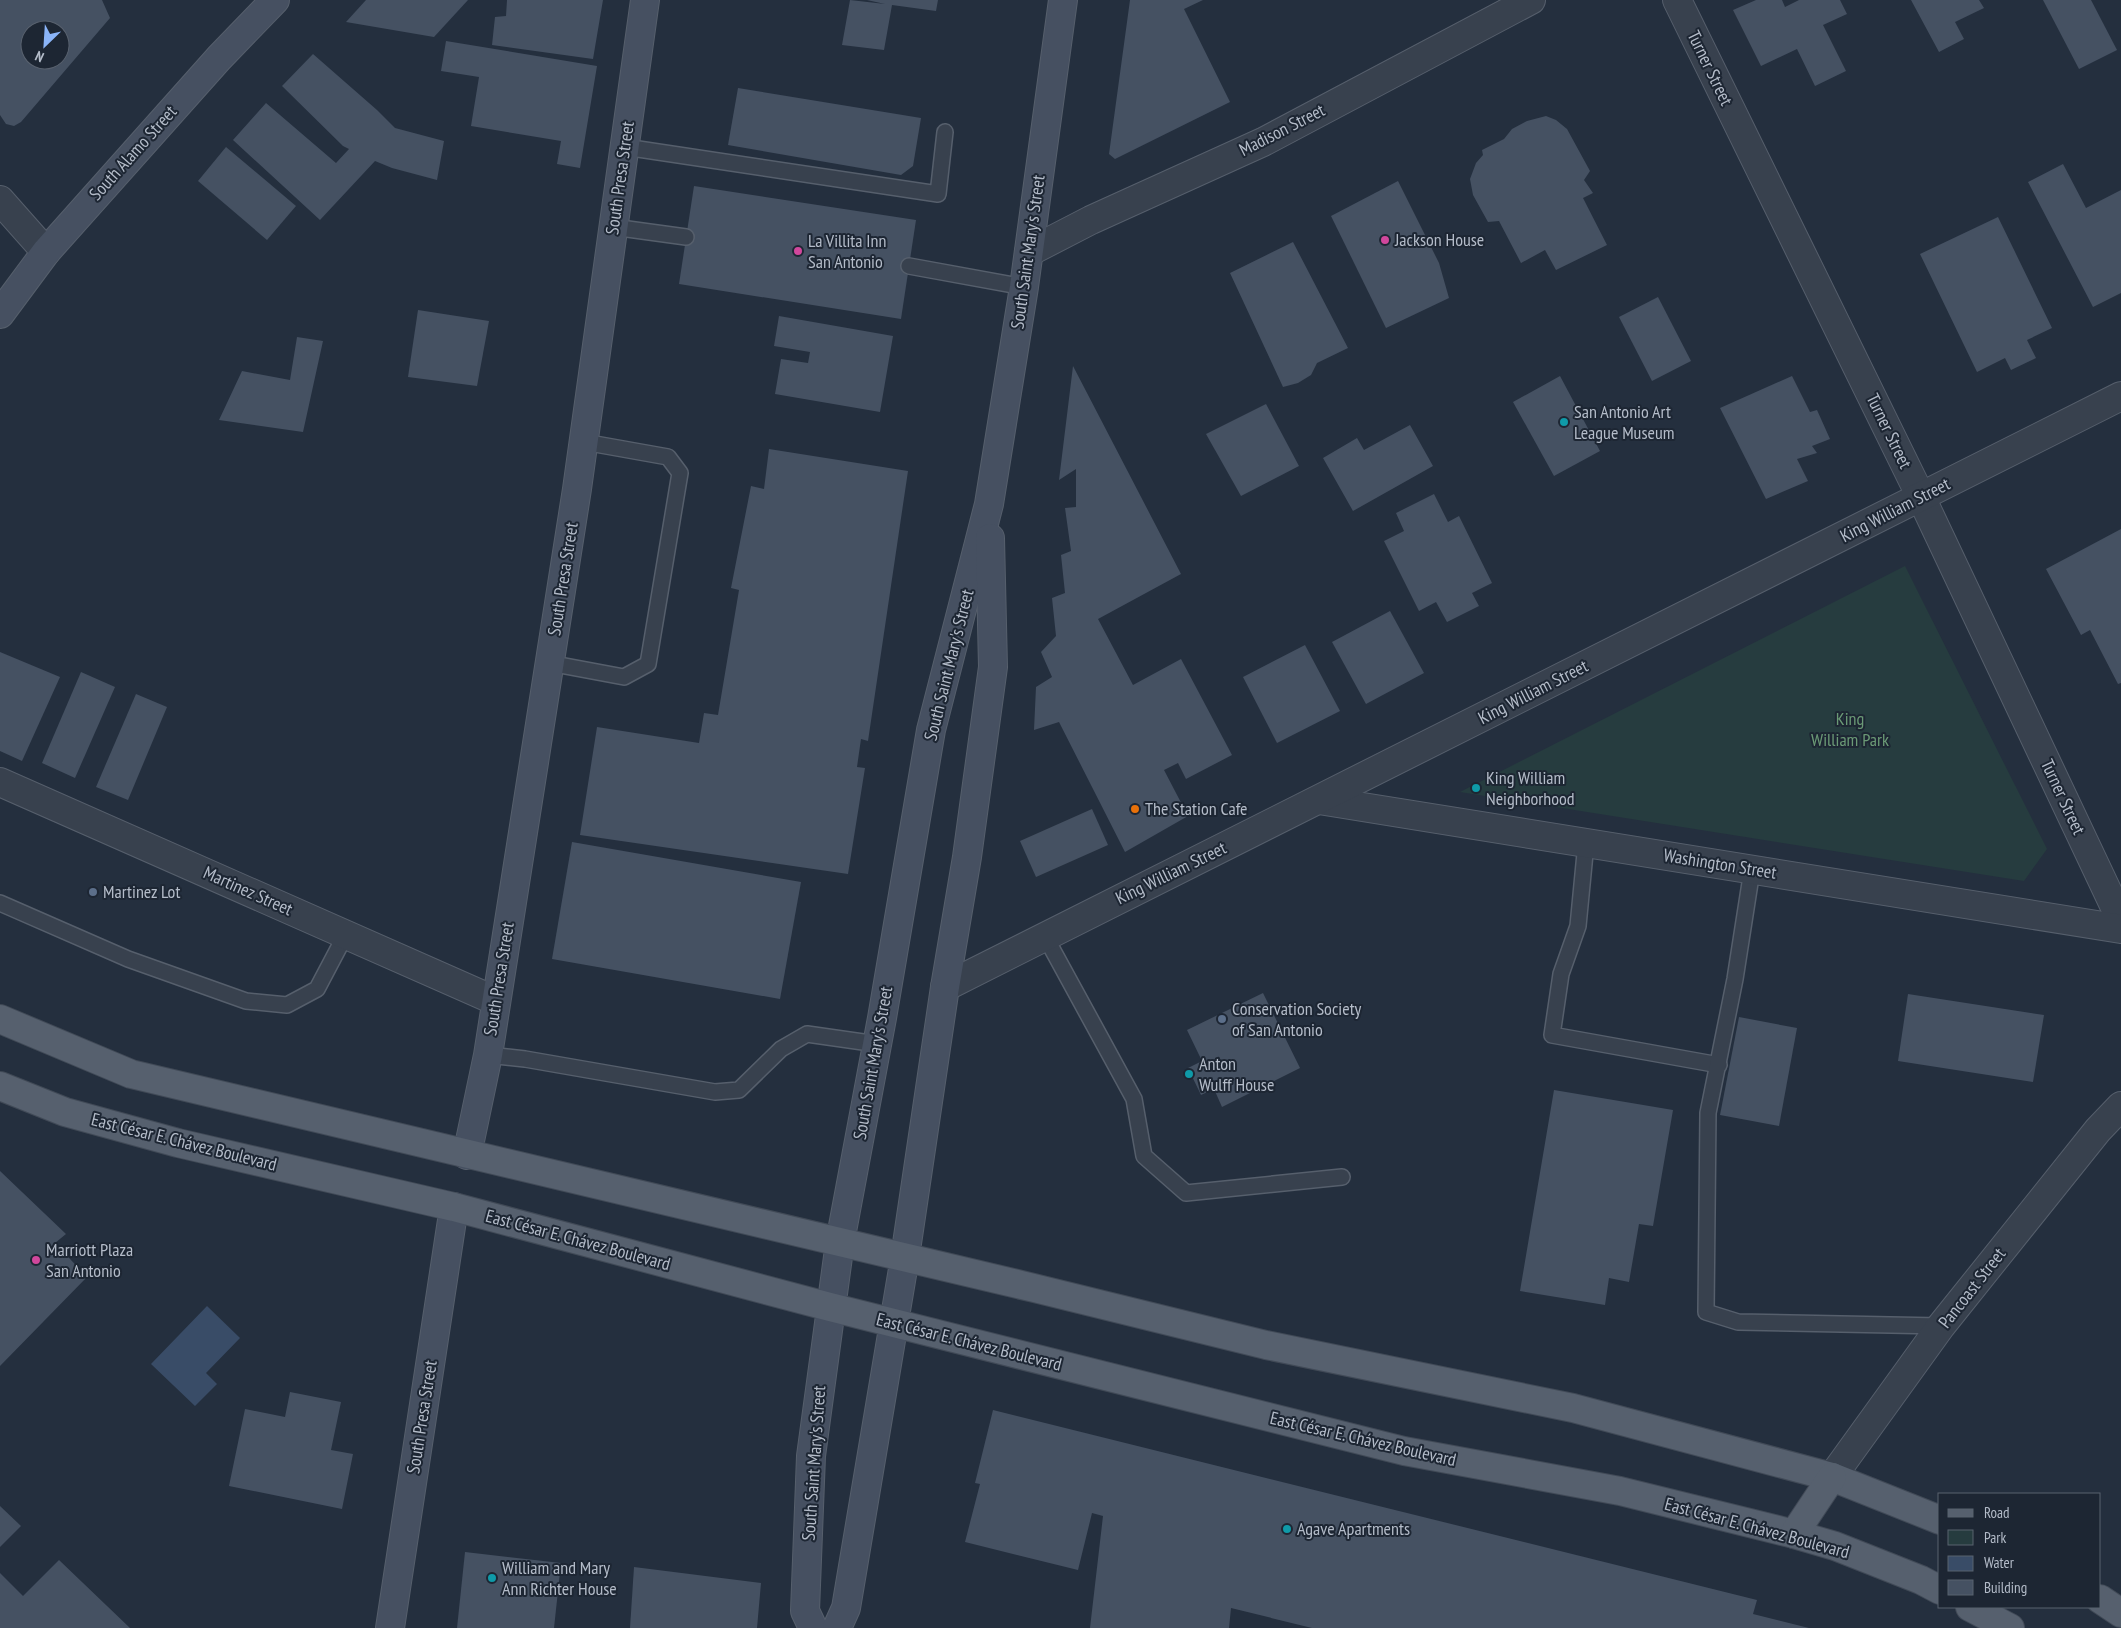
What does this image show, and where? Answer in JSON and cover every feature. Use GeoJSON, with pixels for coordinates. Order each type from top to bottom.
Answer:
{"type":"FeatureCollection","features":[{"type":"Feature","properties":{"kind":"main road","name":"South Alamo Street"},"geometry":{"type":"LineString","coordinates":[[0,314],[46,252],[219,58],[275,0]]}},
{"type":"Feature","properties":{"kind":"main road","name":"South Presa Street"},"geometry":{"type":"LineString","coordinates":[[467,1155],[488,1056],[584,442],[645,0]]}},
{"type":"Feature","properties":{"kind":"main road","name":"South Saint Mary's Street"},"geometry":{"type":"LineString","coordinates":[[813,1628],[805,1611],[811,1456],[830,1306],[931,730],[989,504],[1024,287],[1063,0]]}},
{"type":"Feature","properties":{"kind":"main road","name":"South Saint Mary's Street"},"geometry":{"type":"LineString","coordinates":[[837,1628],[846,1608],[905,1258],[945,987],[967,857],[993,667],[989,504]]}},
{"type":"Feature","properties":{"kind":"main road"},"geometry":{"type":"LineString","coordinates":[[0,1019],[131,1074],[1266,1345],[1573,1408],[1832,1477],[1938,1519]]}},
{"type":"Feature","properties":{"kind":"main road","name":"East César E. Chávez Boulevard"},"geometry":{"type":"LineString","coordinates":[[0,1086],[74,1115],[178,1143],[454,1207],[893,1323],[1404,1451],[1620,1491],[1794,1534],[1835,1546],[1921,1580],[1938,1589]]}},
{"type":"Feature","properties":{"kind":"main road","name":"South Presa Street"},"geometry":{"type":"LineString","coordinates":[[390,1628],[454,1207]]}},
{"type":"Feature","properties":{"kind":"main road"},"geometry":{"type":"LineString","coordinates":[[1794,1534],[1832,1477]]}},
{"type":"Feature","properties":{"kind":"main road"},"geometry":{"type":"LineString","coordinates":[[2101,1600],[2121,1613]]}},
{"type":"Feature","properties":{"kind":"main road"},"geometry":{"type":"LineString","coordinates":[[1972,1608],[2010,1628]]}},
{"type":"Feature","properties":{"kind":"street","name":"Madison Street"},"geometry":{"type":"LineString","coordinates":[[1028,252],[1091,220],[1262,142],[1530,0]]}},
{"type":"Feature","properties":{"kind":"street","name":"Turner Street"},"geometry":{"type":"LineString","coordinates":[[1677,0],[1921,497],[2121,920]]}},
{"type":"Feature","properties":{"kind":"street"},"geometry":{"type":"LineString","coordinates":[[0,200],[46,252]]}},
{"type":"Feature","properties":{"kind":"street","name":"King William Street"},"geometry":{"type":"LineString","coordinates":[[945,987],[2121,396]]}},
{"type":"Feature","properties":{"kind":"street","name":"Martinez Street"},"geometry":{"type":"LineString","coordinates":[[0,782],[496,1001]]}},
{"type":"Feature","properties":{"kind":"street","name":"Washington Street"},"geometry":{"type":"LineString","coordinates":[[1319,800],[2121,930]]}},
{"type":"Feature","properties":{"kind":"street","name":"Pancoast Street"},"geometry":{"type":"LineString","coordinates":[[1832,1477],[1941,1326],[2098,1130],[2121,1106]]}},
{"type":"Feature","properties":{"kind":"lane"},"geometry":{"type":"LineString","coordinates":[[625,147],[938,194],[945,132]]}},
{"type":"Feature","properties":{"kind":"lane"},"geometry":{"type":"LineString","coordinates":[[614,227],[686,237]]}},
{"type":"Feature","properties":{"kind":"lane"},"geometry":{"type":"LineString","coordinates":[[909,266],[1024,287]]}},
{"type":"Feature","properties":{"kind":"lane"},"geometry":{"type":"LineString","coordinates":[[549,663],[624,677],[648,664],[680,473],[668,457],[584,442]]}},
{"type":"Feature","properties":{"kind":"lane"},"geometry":{"type":"LineString","coordinates":[[1586,842],[1578,926],[1561,974],[1552,1035],[1719,1065]]}},
{"type":"Feature","properties":{"kind":"lane"},"geometry":{"type":"LineString","coordinates":[[1752,870],[1719,1065],[1708,1114],[1706,1312],[1738,1322],[1941,1326]]}},
{"type":"Feature","properties":{"kind":"lane"},"geometry":{"type":"LineString","coordinates":[[0,903],[128,959],[228,995],[246,1001],[287,1005],[317,989],[346,934]]}},
{"type":"Feature","properties":{"kind":"lane"},"geometry":{"type":"LineString","coordinates":[[1045,936],[1134,1099],[1144,1156],[1186,1194],[1342,1177]]}},
{"type":"Feature","properties":{"kind":"lane"},"geometry":{"type":"LineString","coordinates":[[488,1056],[525,1059],[715,1092],[739,1090],[781,1048],[807,1034],[877,1044]]}},
{"type":"Feature","properties":{"kind":"green space","name":"King William Park"},"geometry":{"type":"Polygon","coordinates":[[[1905,566],[2047,849],[2024,881],[1460,792],[1905,566]]]}},
{"type":"Feature","properties":{"kind":"water"},"geometry":{"type":"Polygon","coordinates":[[[207,1306],[240,1338],[206,1373],[217,1384],[195,1406],[151,1364],[207,1306]]]}},
{"type":"Feature","properties":{"kind":"building"},"geometry":{"type":"Polygon","coordinates":[[[0,0],[102,0],[110,18],[70,65],[70,20],[20,20],[20,70],[66,70],[21,122],[14,126],[6,124],[0,115],[0,0]]]}},
{"type":"Feature","properties":{"kind":"building"},"geometry":{"type":"Polygon","coordinates":[[[366,0],[468,0],[434,37],[346,22],[366,0]]]}},
{"type":"Feature","properties":{"kind":"building"},"geometry":{"type":"Polygon","coordinates":[[[507,0],[603,0],[593,59],[492,45],[495,17],[506,16],[507,0]]]}},
{"type":"Feature","properties":{"kind":"building"},"geometry":{"type":"Polygon","coordinates":[[[850,0],[885,4],[867,0],[938,0],[936,11],[892,5],[884,50],[842,45],[850,0]]]}},
{"type":"Feature","properties":{"kind":"building"},"geometry":{"type":"Polygon","coordinates":[[[1130,0],[1203,0],[1184,9],[1230,102],[1115,159],[1109,154],[1130,0]]]}},
{"type":"Feature","properties":{"kind":"building"},"geometry":{"type":"Polygon","coordinates":[[[1756,0],[1782,0],[1785,7],[1799,0],[1840,0],[1847,14],[1823,25],[1846,71],[1815,86],[1797,49],[1761,66],[1733,10],[1756,0]]]}},
{"type":"Feature","properties":{"kind":"building"},"geometry":{"type":"Polygon","coordinates":[[[1911,0],[1979,0],[1984,8],[1955,22],[1964,39],[1939,52],[1911,0]]]}},
{"type":"Feature","properties":{"kind":"building"},"geometry":{"type":"Polygon","coordinates":[[[2043,0],[2091,0],[2117,50],[2079,69],[2043,0]]]}},
{"type":"Feature","properties":{"kind":"building"},"geometry":{"type":"Polygon","coordinates":[[[446,41],[597,66],[580,168],[557,164],[561,141],[471,126],[479,77],[441,71],[446,41]]]}},
{"type":"Feature","properties":{"kind":"building"},"geometry":{"type":"Polygon","coordinates":[[[313,54],[395,128],[444,141],[437,180],[392,168],[375,161],[320,220],[233,140],[266,103],[336,163],[349,149],[343,146],[282,86],[313,54]]]}},
{"type":"Feature","properties":{"kind":"building"},"geometry":{"type":"Polygon","coordinates":[[[738,88],[921,118],[913,166],[901,175],[728,145],[738,88]]]}},
{"type":"Feature","properties":{"kind":"building"},"geometry":{"type":"Polygon","coordinates":[[[1546,116],[1556,120],[1567,129],[1590,171],[1584,180],[1593,193],[1583,198],[1607,245],[1556,270],[1545,250],[1521,263],[1499,221],[1488,222],[1473,195],[1470,179],[1476,163],[1483,155],[1482,150],[1504,139],[1512,129],[1527,121],[1546,116]]]}},
{"type":"Feature","properties":{"kind":"building"},"geometry":{"type":"Polygon","coordinates":[[[226,147],[296,206],[267,240],[198,181],[226,147]]]}},
{"type":"Feature","properties":{"kind":"building"},"geometry":{"type":"Polygon","coordinates":[[[2063,164],[2086,208],[2121,190],[2121,293],[2093,307],[2028,182],[2063,164]]]}},
{"type":"Feature","properties":{"kind":"building","name":"Jackson House"},"geometry":{"type":"Polygon","coordinates":[[[1398,181],[1439,263],[1449,298],[1386,328],[1331,216],[1398,181]]]}},
{"type":"Feature","properties":{"kind":"building","name":"La Villita Inn San Antonio"},"geometry":{"type":"Polygon","coordinates":[[[694,186],[916,220],[901,319],[679,284],[694,186]]]}},
{"type":"Feature","properties":{"kind":"building"},"geometry":{"type":"Polygon","coordinates":[[[1998,217],[2052,328],[2027,340],[2036,358],[2011,370],[2005,358],[1977,372],[1920,254],[1998,217]]]}},
{"type":"Feature","properties":{"kind":"building"},"geometry":{"type":"Polygon","coordinates":[[[1293,242],[1348,348],[1317,363],[1311,375],[1298,383],[1283,387],[1230,273],[1293,242]]]}},
{"type":"Feature","properties":{"kind":"building"},"geometry":{"type":"Polygon","coordinates":[[[1658,297],[1691,361],[1652,381],[1619,317],[1658,297]]]}},
{"type":"Feature","properties":{"kind":"building"},"geometry":{"type":"Polygon","coordinates":[[[418,310],[489,321],[477,386],[408,377],[418,310]]]}},
{"type":"Feature","properties":{"kind":"building"},"geometry":{"type":"Polygon","coordinates":[[[779,316],[893,336],[880,412],[775,394],[781,359],[808,363],[810,352],[774,346],[779,316]]]}},
{"type":"Feature","properties":{"kind":"building"},"geometry":{"type":"Polygon","coordinates":[[[297,337],[323,341],[303,432],[219,420],[242,371],[290,380],[297,337]]]}},
{"type":"Feature","properties":{"kind":"building"},"geometry":{"type":"Polygon","coordinates":[[[1073,366],[1181,574],[1098,619],[1133,685],[1181,659],[1232,755],[1186,779],[1178,763],[1164,770],[1188,816],[1125,852],[1059,722],[1034,730],[1036,687],[1052,677],[1041,652],[1056,636],[1052,598],[1065,593],[1061,555],[1071,551],[1065,508],[1076,507],[1076,469],[1059,480],[1073,366]]]}},
{"type":"Feature","properties":{"kind":"building"},"geometry":{"type":"Polygon","coordinates":[[[1560,376],[1600,451],[1554,476],[1513,402],[1560,376]]]}},
{"type":"Feature","properties":{"kind":"building"},"geometry":{"type":"Polygon","coordinates":[[[1792,376],[1810,412],[1817,410],[1830,439],[1812,446],[1817,453],[1797,459],[1808,481],[1766,499],[1720,408],[1792,376]]]}},
{"type":"Feature","properties":{"kind":"building"},"geometry":{"type":"Polygon","coordinates":[[[1266,404],[1299,466],[1241,496],[1206,434],[1266,404]]]}},
{"type":"Feature","properties":{"kind":"building"},"geometry":{"type":"Polygon","coordinates":[[[1410,425],[1433,466],[1353,511],[1323,458],[1357,438],[1364,450],[1410,425]]]}},
{"type":"Feature","properties":{"kind":"building"},"geometry":{"type":"Polygon","coordinates":[[[769,449],[908,471],[868,741],[861,739],[857,767],[865,768],[848,874],[580,835],[597,727],[699,743],[704,713],[718,715],[739,590],[731,588],[751,486],[764,489],[769,449]]]}},
{"type":"Feature","properties":{"kind":"building"},"geometry":{"type":"Polygon","coordinates":[[[1434,494],[1448,522],[1459,516],[1492,583],[1472,593],[1479,606],[1447,622],[1436,602],[1419,611],[1384,541],[1404,531],[1396,513],[1434,494]]]}},
{"type":"Feature","properties":{"kind":"building"},"geometry":{"type":"Polygon","coordinates":[[[2121,529],[2121,683],[2118,684],[2090,630],[2081,635],[2046,569],[2121,529]]]}},
{"type":"Feature","properties":{"kind":"building"},"geometry":{"type":"Polygon","coordinates":[[[1390,611],[1424,673],[1366,704],[1332,642],[1390,611]]]}},
{"type":"Feature","properties":{"kind":"building"},"geometry":{"type":"Polygon","coordinates":[[[1305,645],[1340,711],[1277,743],[1243,677],[1305,645]]]}},
{"type":"Feature","properties":{"kind":"building"},"geometry":{"type":"Polygon","coordinates":[[[0,652],[60,677],[22,761],[0,751],[0,652]]]}},
{"type":"Feature","properties":{"kind":"building"},"geometry":{"type":"Polygon","coordinates":[[[81,672],[115,687],[75,778],[42,763],[81,672]]]}},
{"type":"Feature","properties":{"kind":"building"},"geometry":{"type":"Polygon","coordinates":[[[136,694],[167,707],[128,800],[96,787],[136,694]]]}},
{"type":"Feature","properties":{"kind":"building"},"geometry":{"type":"Polygon","coordinates":[[[1092,809],[1108,845],[1036,877],[1020,841],[1092,809]]]}},
{"type":"Feature","properties":{"kind":"building"},"geometry":{"type":"Polygon","coordinates":[[[572,842],[801,882],[780,999],[552,959],[572,842]]]}},
{"type":"Feature","properties":{"kind":"building"},"geometry":{"type":"Polygon","coordinates":[[[1263,993],[1300,1068],[1222,1107],[1214,1089],[1201,1095],[1188,1068],[1202,1061],[1187,1030],[1263,993]]]}},
{"type":"Feature","properties":{"kind":"building"},"geometry":{"type":"Polygon","coordinates":[[[1908,994],[2044,1015],[2033,1082],[1898,1061],[1908,994]]]}},
{"type":"Feature","properties":{"kind":"building"},"geometry":{"type":"Polygon","coordinates":[[[1739,1017],[1797,1028],[1779,1126],[1720,1115],[1739,1017]]]}},
{"type":"Feature","properties":{"kind":"building"},"geometry":{"type":"Polygon","coordinates":[[[1554,1090],[1673,1110],[1653,1226],[1639,1224],[1629,1282],[1609,1278],[1605,1305],[1520,1291],[1554,1090]]]}},
{"type":"Feature","properties":{"kind":"building","name":"Marriott Plaza San Antonio"},"geometry":{"type":"Polygon","coordinates":[[[0,1171],[66,1234],[55,1243],[87,1277],[0,1366],[0,1171]]]}},
{"type":"Feature","properties":{"kind":"building"},"geometry":{"type":"Polygon","coordinates":[[[290,1392],[341,1402],[331,1450],[353,1454],[342,1509],[229,1486],[245,1409],[285,1417],[290,1392]]]}},
{"type":"Feature","properties":{"kind":"building","name":"Agave Apartments"},"geometry":{"type":"Polygon","coordinates":[[[993,1410],[1757,1600],[1753,1614],[1809,1628],[1312,1628],[1231,1608],[1229,1628],[1090,1628],[1103,1516],[1092,1513],[1078,1570],[965,1542],[980,1484],[975,1483],[993,1410]]]}},
{"type":"Feature","properties":{"kind":"building"},"geometry":{"type":"Polygon","coordinates":[[[0,1506],[21,1526],[0,1547],[0,1506]]]}},
{"type":"Feature","properties":{"kind":"building"},"geometry":{"type":"Polygon","coordinates":[[[465,1552],[561,1563],[554,1628],[457,1628],[465,1552]]]}},
{"type":"Feature","properties":{"kind":"building"},"geometry":{"type":"Polygon","coordinates":[[[59,1560],[130,1628],[0,1628],[0,1573],[23,1596],[59,1560]]]}},
{"type":"Feature","properties":{"kind":"building"},"geometry":{"type":"Polygon","coordinates":[[[634,1567],[761,1583],[757,1628],[630,1628],[634,1567]]]}},
{"type":"Feature","properties":{"kind":"place","name":"Jackson House"},"geometry":{"type":"Point","coordinates":[1385,240]}},
{"type":"Feature","properties":{"kind":"place","name":"La Villita Inn San Antonio"},"geometry":{"type":"Point","coordinates":[798,251]}},
{"type":"Feature","properties":{"kind":"place","name":"San Antonio Art League Museum"},"geometry":{"type":"Point","coordinates":[1564,422]}},
{"type":"Feature","properties":{"kind":"place","name":"King William Neighborhood"},"geometry":{"type":"Point","coordinates":[1476,788]}},
{"type":"Feature","properties":{"kind":"place","name":"The Station Cafe"},"geometry":{"type":"Point","coordinates":[1135,809]}},
{"type":"Feature","properties":{"kind":"place","name":"Martinez Lot"},"geometry":{"type":"Point","coordinates":[93,892]}},
{"type":"Feature","properties":{"kind":"place","name":"Conservation Society of San Antonio"},"geometry":{"type":"Point","coordinates":[1222,1019]}},
{"type":"Feature","properties":{"kind":"place","name":"Anton Wulff House"},"geometry":{"type":"Point","coordinates":[1189,1074]}},
{"type":"Feature","properties":{"kind":"place","name":"Marriott Plaza San Antonio"},"geometry":{"type":"Point","coordinates":[36,1260]}},
{"type":"Feature","properties":{"kind":"place","name":"Agave Apartments"},"geometry":{"type":"Point","coordinates":[1287,1529]}},
{"type":"Feature","properties":{"kind":"place","name":"William and Mary Ann Richter House"},"geometry":{"type":"Point","coordinates":[492,1578]}}]}
